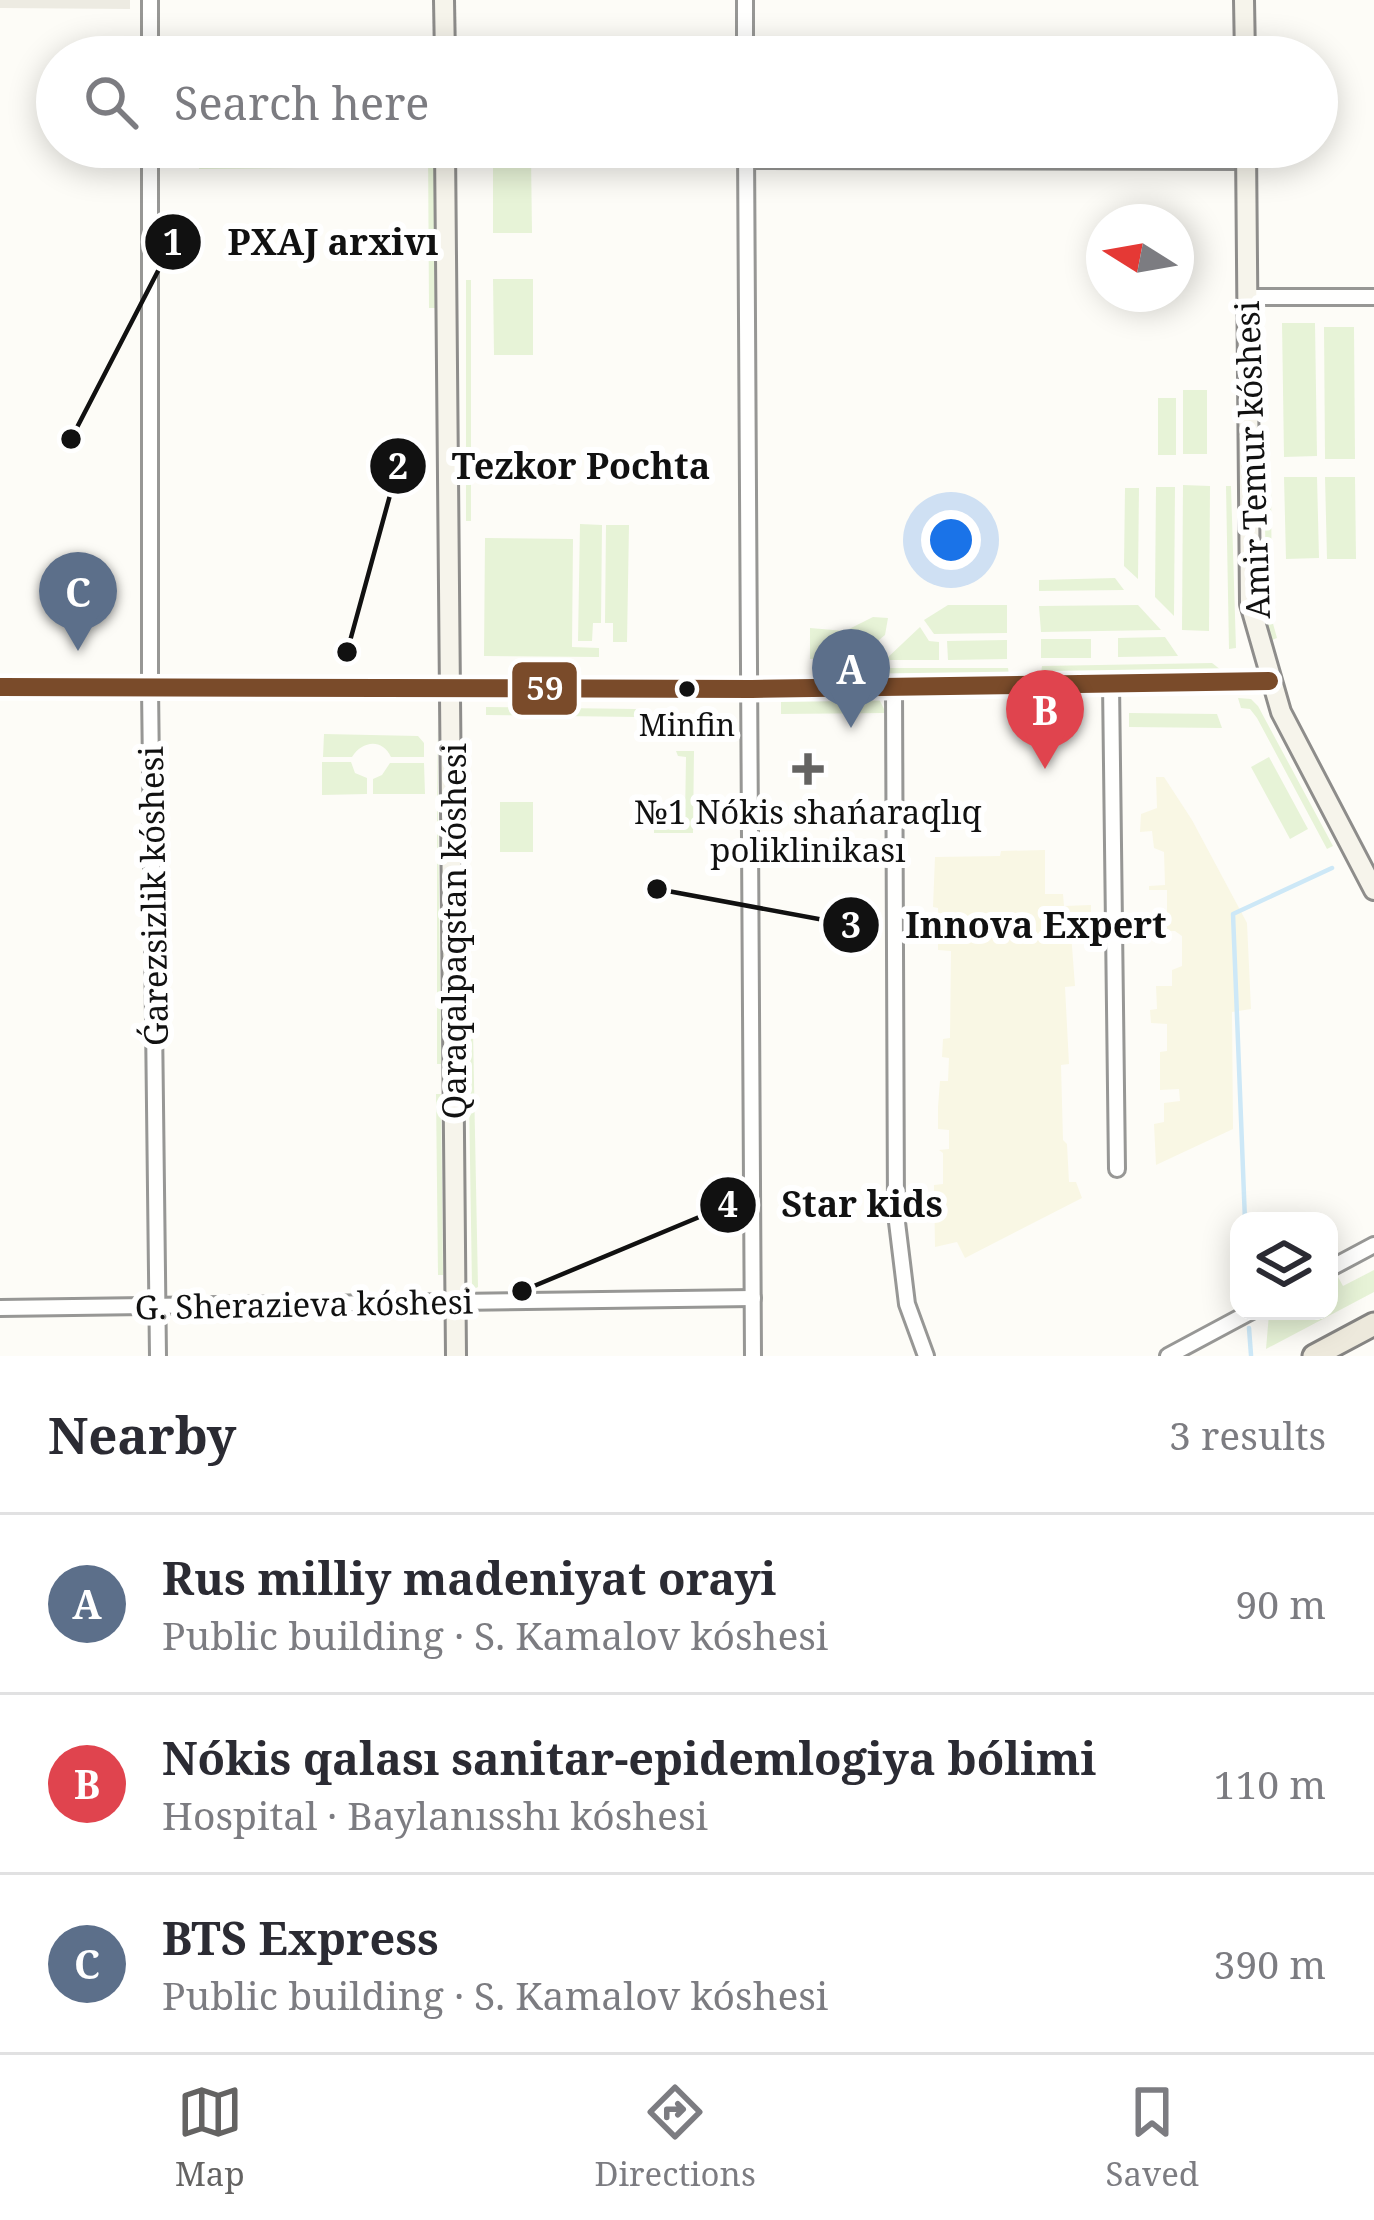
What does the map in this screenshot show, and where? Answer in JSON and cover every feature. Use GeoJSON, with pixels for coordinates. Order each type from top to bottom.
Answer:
{"type":"FeatureCollection","features":[{"type":"Feature","properties":{"kind":"main road"},"geometry":{"type":"LineString","coordinates":[[1314,1356],[1374,1324]]}},
{"type":"Feature","properties":{"kind":"street"},"geometry":{"type":"LineString","coordinates":[[150,0],[150,36]]}},
{"type":"Feature","properties":{"kind":"street"},"geometry":{"type":"LineString","coordinates":[[445,0],[445,36]]}},
{"type":"Feature","properties":{"kind":"street"},"geometry":{"type":"LineString","coordinates":[[745,0],[745,36]]}},
{"type":"Feature","properties":{"kind":"street"},"geometry":{"type":"LineString","coordinates":[[1244,0],[1245,36]]}},
{"type":"Feature","properties":{"kind":"street","name":"Ǵarezsizlik kóshesi"},"geometry":{"type":"LineString","coordinates":[[150,168],[158,1356]]}},
{"type":"Feature","properties":{"kind":"street","name":"Qaraqalpaqstan kóshesi"},"geometry":{"type":"LineString","coordinates":[[446,168],[456,1356]]}},
{"type":"Feature","properties":{"kind":"street"},"geometry":{"type":"LineString","coordinates":[[746,168],[753,1356]]}},
{"type":"Feature","properties":{"kind":"street","name":"Amir Temur kóshesi"},"geometry":{"type":"LineString","coordinates":[[1246,168],[1249,586],[1269,681],[1281,712],[1374,890]]}},
{"type":"Feature","properties":{"kind":"street"},"geometry":{"type":"LineString","coordinates":[[1247,297],[1374,297]]}},
{"type":"Feature","properties":{"kind":"street"},"geometry":{"type":"LineString","coordinates":[[0,687],[752,689],[1269,681]]}},
{"type":"Feature","properties":{"kind":"street"},"geometry":{"type":"LineString","coordinates":[[1111,683],[1117,1168]]}},
{"type":"Feature","properties":{"kind":"street"},"geometry":{"type":"LineString","coordinates":[[894,687],[896,1214],[907,1304],[926,1356]]}},
{"type":"Feature","properties":{"kind":"street"},"geometry":{"type":"LineString","coordinates":[[1338,1264],[1374,1245]]}},
{"type":"Feature","properties":{"kind":"street","name":"G. Sherazieva kóshesi"},"geometry":{"type":"LineString","coordinates":[[0,1308],[753,1298]]}},
{"type":"Feature","properties":{"kind":"street"},"geometry":{"type":"LineString","coordinates":[[1168,1356],[1235,1320]]}},
{"type":"Feature","properties":{"kind":"shaded area"},"geometry":{"type":"Polygon","coordinates":[[[0,0],[130,0],[130,9],[0,8],[0,0]]]}},
{"type":"Feature","properties":{"kind":"shaded area"},"geometry":{"type":"Polygon","coordinates":[[[1156,777],[1164,777],[1192,820],[1247,923],[1251,1009],[1232,1012],[1233,1129],[1156,1165],[1154,1124],[1164,1122],[1164,1103],[1180,1101],[1179,1089],[1160,1090],[1160,1052],[1167,1051],[1167,1024],[1151,1023],[1150,1010],[1157,1009],[1156,986],[1172,986],[1172,970],[1182,966],[1182,936],[1175,931],[1151,931],[1151,916],[1167,915],[1167,890],[1149,890],[1149,886],[1165,885],[1164,852],[1154,848],[1152,831],[1140,832],[1141,814],[1157,808],[1156,777]]]}},
{"type":"Feature","properties":{"kind":"shaded area"},"geometry":{"type":"Polygon","coordinates":[[[1045,850],[1045,894],[1063,894],[1064,906],[1091,905],[1091,919],[1070,920],[1075,986],[1065,987],[1069,1064],[1061,1065],[1069,1182],[1076,1182],[1082,1198],[965,1258],[957,1242],[935,1247],[934,1185],[943,1184],[943,1153],[939,1150],[949,1149],[949,1130],[938,1129],[938,1107],[940,1081],[948,1081],[949,1058],[942,1057],[943,1039],[950,1038],[951,951],[938,950],[938,908],[933,907],[935,857],[1045,850]]]}},
{"type":"Feature","properties":{"kind":"green space"},"geometry":{"type":"Polygon","coordinates":[[[428,168],[434,168],[435,308],[429,308],[428,168]]]}},
{"type":"Feature","properties":{"kind":"green space"},"geometry":{"type":"Polygon","coordinates":[[[493,168],[531,168],[532,233],[493,233],[493,168]]]}},
{"type":"Feature","properties":{"kind":"green space"},"geometry":{"type":"Polygon","coordinates":[[[493,279],[533,279],[533,355],[494,355],[493,279]]]}},
{"type":"Feature","properties":{"kind":"green space"},"geometry":{"type":"Polygon","coordinates":[[[466,280],[471,280],[471,521],[466,521],[466,280]]]}},
{"type":"Feature","properties":{"kind":"green space"},"geometry":{"type":"Polygon","coordinates":[[[1282,323],[1315,323],[1317,456],[1284,457],[1282,323]]]}},
{"type":"Feature","properties":{"kind":"green space"},"geometry":{"type":"Polygon","coordinates":[[[1324,327],[1354,327],[1355,459],[1325,459],[1324,327]]]}},
{"type":"Feature","properties":{"kind":"green space"},"geometry":{"type":"Polygon","coordinates":[[[1183,390],[1207,390],[1207,454],[1183,454],[1183,390]]]}},
{"type":"Feature","properties":{"kind":"green space"},"geometry":{"type":"Polygon","coordinates":[[[1158,398],[1176,398],[1176,455],[1158,455],[1158,398]]]}},
{"type":"Feature","properties":{"kind":"green space"},"geometry":{"type":"Polygon","coordinates":[[[1264,477],[1271,477],[1272,620],[1277,638],[1272,640],[1267,621],[1264,477]]]}},
{"type":"Feature","properties":{"kind":"green space"},"geometry":{"type":"Polygon","coordinates":[[[1284,477],[1317,477],[1319,558],[1286,559],[1284,477]]]}},
{"type":"Feature","properties":{"kind":"green space"},"geometry":{"type":"Polygon","coordinates":[[[1325,477],[1355,477],[1356,559],[1327,559],[1325,477]]]}},
{"type":"Feature","properties":{"kind":"green space"},"geometry":{"type":"Polygon","coordinates":[[[1183,485],[1210,486],[1209,631],[1182,630],[1183,485]]]}},
{"type":"Feature","properties":{"kind":"green space"},"geometry":{"type":"Polygon","coordinates":[[[1226,486],[1231,486],[1236,648],[1229,649],[1226,486]]]}},
{"type":"Feature","properties":{"kind":"green space"},"geometry":{"type":"Polygon","coordinates":[[[1156,487],[1175,487],[1174,616],[1155,597],[1156,487]]]}},
{"type":"Feature","properties":{"kind":"green space"},"geometry":{"type":"Polygon","coordinates":[[[1125,488],[1139,488],[1138,579],[1124,566],[1125,488]]]}},
{"type":"Feature","properties":{"kind":"green space"},"geometry":{"type":"Polygon","coordinates":[[[580,524],[602,525],[601,623],[593,623],[592,641],[578,641],[580,524]]]}},
{"type":"Feature","properties":{"kind":"green space"},"geometry":{"type":"Polygon","coordinates":[[[606,525],[629,525],[627,642],[613,642],[613,623],[605,623],[606,525]]]}},
{"type":"Feature","properties":{"kind":"green space"},"geometry":{"type":"Polygon","coordinates":[[[485,538],[573,539],[572,647],[599,648],[599,657],[484,656],[485,538]]]}},
{"type":"Feature","properties":{"kind":"green space"},"geometry":{"type":"Polygon","coordinates":[[[1115,578],[1124,590],[1039,591],[1039,580],[1115,578]]]}},
{"type":"Feature","properties":{"kind":"green space"},"geometry":{"type":"Polygon","coordinates":[[[948,605],[1007,605],[1007,633],[934,634],[924,620],[948,605]]]}},
{"type":"Feature","properties":{"kind":"green space"},"geometry":{"type":"Polygon","coordinates":[[[1138,605],[1161,630],[1041,632],[1039,606],[1138,605]]]}},
{"type":"Feature","properties":{"kind":"green space"},"geometry":{"type":"Polygon","coordinates":[[[873,617],[888,618],[885,635],[856,659],[810,659],[810,628],[845,631],[873,617]]]}},
{"type":"Feature","properties":{"kind":"green space"},"geometry":{"type":"Polygon","coordinates":[[[920,627],[929,641],[939,642],[939,660],[885,660],[920,627]]]}},
{"type":"Feature","properties":{"kind":"green space"},"geometry":{"type":"Polygon","coordinates":[[[1165,637],[1178,656],[1118,657],[1118,638],[1165,637]]]}},
{"type":"Feature","properties":{"kind":"green space"},"geometry":{"type":"Polygon","coordinates":[[[1041,639],[1091,639],[1091,658],[1041,658],[1041,639]]]}},
{"type":"Feature","properties":{"kind":"green space"},"geometry":{"type":"Polygon","coordinates":[[[1007,640],[1007,659],[948,660],[947,641],[1007,640]]]}},
{"type":"Feature","properties":{"kind":"green space"},"geometry":{"type":"Polygon","coordinates":[[[1212,663],[1221,670],[1041,673],[1042,666],[1212,663]]]}},
{"type":"Feature","properties":{"kind":"green space"},"geometry":{"type":"Polygon","coordinates":[[[880,668],[1008,668],[1009,675],[872,675],[880,668]]]}},
{"type":"Feature","properties":{"kind":"green space"},"geometry":{"type":"Polygon","coordinates":[[[1238,698],[1251,699],[1258,706],[1333,846],[1327,849],[1257,718],[1250,709],[1241,708],[1238,698]]]}},
{"type":"Feature","properties":{"kind":"green space"},"geometry":{"type":"Polygon","coordinates":[[[879,699],[886,713],[781,714],[781,701],[879,699]]]}},
{"type":"Feature","properties":{"kind":"green space"},"geometry":{"type":"Polygon","coordinates":[[[486,707],[636,709],[636,717],[486,715],[486,707]]]}},
{"type":"Feature","properties":{"kind":"green space"},"geometry":{"type":"Polygon","coordinates":[[[1129,713],[1217,714],[1222,728],[1129,727],[1129,713]]]}},
{"type":"Feature","properties":{"kind":"green space"},"geometry":{"type":"Polygon","coordinates":[[[437,719],[441,1064],[437,1064],[437,719]]]}},
{"type":"Feature","properties":{"kind":"green space"},"geometry":{"type":"Polygon","coordinates":[[[324,734],[418,736],[424,743],[424,757],[391,757],[383,747],[372,744],[352,757],[323,757],[324,734]]]}},
{"type":"Feature","properties":{"kind":"green space"},"geometry":{"type":"Polygon","coordinates":[[[676,751],[694,751],[693,833],[654,833],[654,818],[685,818],[686,757],[676,751]]]}},
{"type":"Feature","properties":{"kind":"green space"},"geometry":{"type":"Polygon","coordinates":[[[1269,757],[1308,829],[1290,839],[1251,767],[1269,757]]]}},
{"type":"Feature","properties":{"kind":"green space"},"geometry":{"type":"Polygon","coordinates":[[[322,762],[351,762],[355,773],[367,778],[367,794],[322,795],[322,762]]]}},
{"type":"Feature","properties":{"kind":"green space"},"geometry":{"type":"Polygon","coordinates":[[[390,763],[424,763],[425,794],[373,794],[373,779],[390,763]]]}},
{"type":"Feature","properties":{"kind":"green space"},"geometry":{"type":"Polygon","coordinates":[[[500,802],[533,802],[533,852],[500,852],[500,802]]]}},
{"type":"Feature","properties":{"kind":"green space"},"geometry":{"type":"Polygon","coordinates":[[[473,1031],[476,1288],[472,1285],[468,1033],[473,1031]]]}},
{"type":"Feature","properties":{"kind":"green space"},"geometry":{"type":"Polygon","coordinates":[[[436,1094],[441,1094],[443,1275],[438,1275],[436,1094]]]}},
{"type":"Feature","properties":{"kind":"green space"},"geometry":{"type":"Polygon","coordinates":[[[1374,1270],[1374,1292],[1338,1311],[1338,1277],[1343,1286],[1374,1270]]]}},
{"type":"Feature","properties":{"kind":"green space"},"geometry":{"type":"Polygon","coordinates":[[[1268,1320],[1321,1320],[1266,1349],[1268,1320]]]}},
{"type":"Feature","properties":{"kind":"waterway"},"geometry":{"type":"LineString","coordinates":[[1245,1212],[1233,914],[1332,868]]}},
{"type":"Feature","properties":{"kind":"waterway"},"geometry":{"type":"LineString","coordinates":[[1249,1328],[1251,1355]]}},
{"type":"Feature","properties":{"kind":"transit line","name":"59"},"geometry":{"type":"LineString","coordinates":[[0,687],[752,689],[1269,681]]}},
{"type":"Feature","properties":{"kind":"place","name":"PXAJ arxivı"},"geometry":{"type":"Point","coordinates":[71,439]}},
{"type":"Feature","properties":{"kind":"place","name":"BTS Express"},"geometry":{"type":"Point","coordinates":[78,651]}},
{"type":"Feature","properties":{"kind":"place","name":"Tezkor Pochta"},"geometry":{"type":"Point","coordinates":[347,652]}},
{"type":"Feature","properties":{"kind":"place","name":"Minfin"},"geometry":{"type":"Point","coordinates":[687,689]}},
{"type":"Feature","properties":{"kind":"place","name":"Rus milliy madeniyat orayi"},"geometry":{"type":"Point","coordinates":[851,728]}},
{"type":"Feature","properties":{"kind":"place","name":"№1 Nókis shańaraqlıq poliklinikası"},"geometry":{"type":"Point","coordinates":[808,769]}},
{"type":"Feature","properties":{"kind":"place","name":"Nókis qalası sanitar-epidemlogiya bólimi"},"geometry":{"type":"Point","coordinates":[1045,769]}},
{"type":"Feature","properties":{"kind":"place","name":"Innova Expert"},"geometry":{"type":"Point","coordinates":[657,889]}},
{"type":"Feature","properties":{"kind":"place","name":"Star kids"},"geometry":{"type":"Point","coordinates":[522,1291]}}]}
